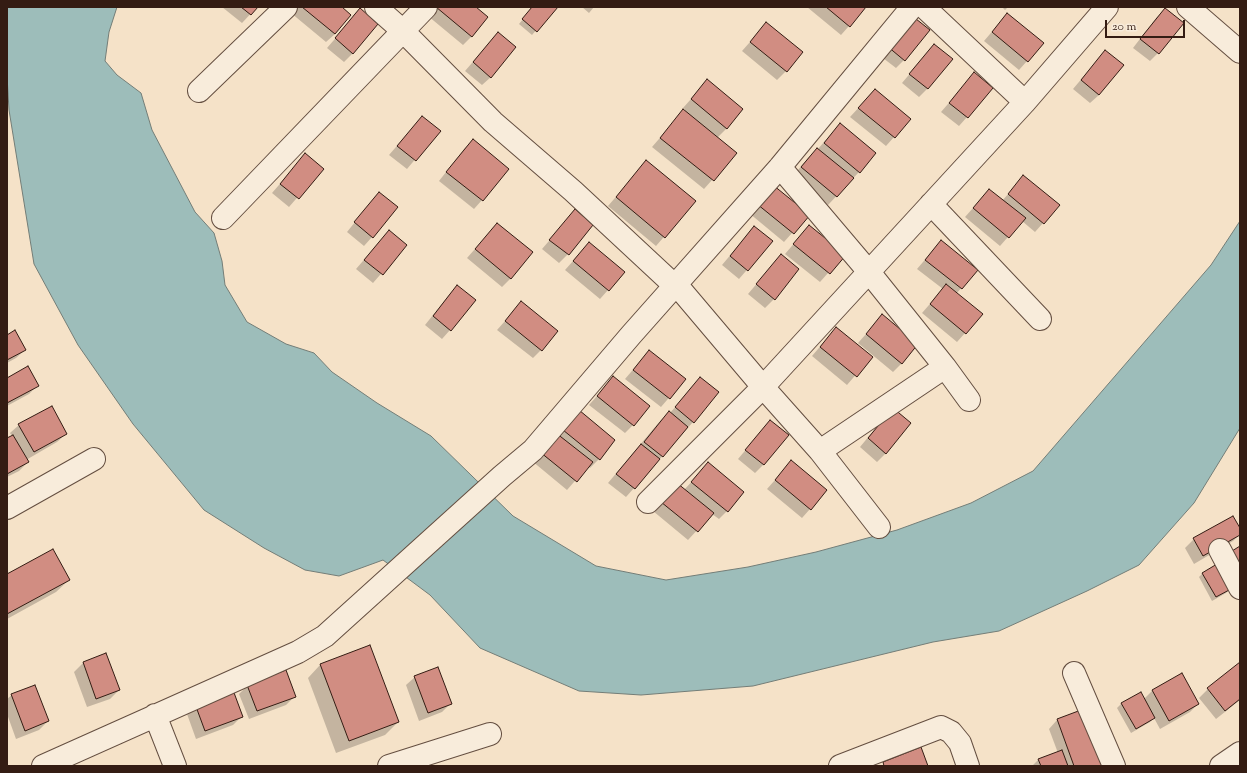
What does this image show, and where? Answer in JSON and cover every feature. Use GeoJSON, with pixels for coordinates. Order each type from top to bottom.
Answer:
{"type":"FeatureCollection","features":[{"type":"Feature","properties":{"kind":"street"},"geometry":{"type":"LineString","coordinates":[[199,91],[286,7]]}},
{"type":"Feature","properties":{"kind":"street"},"geometry":{"type":"LineString","coordinates":[[376,7],[403,31],[494,122],[573,190],[674,284],[820,451],[879,527]]}},
{"type":"Feature","properties":{"kind":"street"},"geometry":{"type":"LineString","coordinates":[[223,218],[426,7]]}},
{"type":"Feature","properties":{"kind":"street"},"geometry":{"type":"LineString","coordinates":[[43,766],[298,652],[325,636],[502,476],[533,450],[674,284],[780,167],[912,7]]}},
{"type":"Feature","properties":{"kind":"street"},"geometry":{"type":"LineString","coordinates":[[924,7],[1025,102]]}},
{"type":"Feature","properties":{"kind":"street"},"geometry":{"type":"LineString","coordinates":[[648,502],[763,387],[1025,102],[1107,7]]}},
{"type":"Feature","properties":{"kind":"street"},"geometry":{"type":"LineString","coordinates":[[1188,7],[1240,52]]}},
{"type":"Feature","properties":{"kind":"street"},"geometry":{"type":"LineString","coordinates":[[780,167],[869,272],[946,368],[969,400]]}},
{"type":"Feature","properties":{"kind":"street"},"geometry":{"type":"LineString","coordinates":[[931,204],[1040,319]]}},
{"type":"Feature","properties":{"kind":"street"},"geometry":{"type":"LineString","coordinates":[[820,451],[946,368]]}},
{"type":"Feature","properties":{"kind":"street"},"geometry":{"type":"LineString","coordinates":[[7,508],[94,459]]}},
{"type":"Feature","properties":{"kind":"street"},"geometry":{"type":"LineString","coordinates":[[1220,550],[1240,588]]}},
{"type":"Feature","properties":{"kind":"street"},"geometry":{"type":"LineString","coordinates":[[1074,673],[1114,766]]}},
{"type":"Feature","properties":{"kind":"street"},"geometry":{"type":"LineString","coordinates":[[155,715],[175,766]]}},
{"type":"Feature","properties":{"kind":"street"},"geometry":{"type":"LineString","coordinates":[[840,766],[942,727],[951,732],[960,743],[968,766]]}},
{"type":"Feature","properties":{"kind":"street"},"geometry":{"type":"LineString","coordinates":[[389,766],[490,734]]}},
{"type":"Feature","properties":{"kind":"street"},"geometry":{"type":"LineString","coordinates":[[1221,766],[1240,753]]}},
{"type":"Feature","properties":{"kind":"water"},"geometry":{"type":"Polygon","coordinates":[[[7,7],[117,7],[109,32],[105,61],[117,75],[141,93],[152,130],[195,212],[214,233],[222,261],[225,285],[247,322],[286,344],[314,353],[332,372],[377,403],[431,436],[513,516],[596,566],[666,580],[748,567],[816,552],[897,530],[971,503],[1033,471],[1211,265],[1240,221],[1240,428],[1194,503],[1139,565],[1087,591],[999,631],[933,642],[753,686],[641,695],[579,691],[480,648],[430,595],[383,560],[339,576],[305,570],[264,548],[204,510],[133,424],[78,345],[34,264],[9,110],[7,76],[7,7]]]}},
{"type":"Feature","properties":{"kind":"building"},"geometry":{"type":"Polygon","coordinates":[[[241,7],[258,7],[251,15],[241,7]]]}},
{"type":"Feature","properties":{"kind":"building"},"geometry":{"type":"Polygon","coordinates":[[[302,7],[342,7],[351,15],[335,34],[302,7]]]}},
{"type":"Feature","properties":{"kind":"building"},"geometry":{"type":"Polygon","coordinates":[[[436,7],[476,7],[488,17],[472,37],[436,7]]]}},
{"type":"Feature","properties":{"kind":"building"},"geometry":{"type":"Polygon","coordinates":[[[532,7],[558,7],[537,32],[522,19],[532,7]]]}},
{"type":"Feature","properties":{"kind":"building"},"geometry":{"type":"Polygon","coordinates":[[[826,7],[866,7],[850,27],[826,7]]]}},
{"type":"Feature","properties":{"kind":"building"},"geometry":{"type":"Polygon","coordinates":[[[360,8],[378,24],[353,54],[335,38],[360,8]]]}},
{"type":"Feature","properties":{"kind":"building"},"geometry":{"type":"Polygon","coordinates":[[[1165,8],[1184,23],[1159,54],[1140,39],[1165,8]]]}},
{"type":"Feature","properties":{"kind":"building"},"geometry":{"type":"Polygon","coordinates":[[[1007,13],[1044,43],[1028,62],[992,32],[1007,13]]]}},
{"type":"Feature","properties":{"kind":"building"},"geometry":{"type":"Polygon","coordinates":[[[911,15],[930,30],[905,61],[887,46],[911,15]]]}},
{"type":"Feature","properties":{"kind":"building"},"geometry":{"type":"Polygon","coordinates":[[[766,22],[803,52],[787,72],[750,42],[766,22]]]}},
{"type":"Feature","properties":{"kind":"building"},"geometry":{"type":"Polygon","coordinates":[[[498,32],[516,47],[491,78],[473,62],[498,32]]]}},
{"type":"Feature","properties":{"kind":"building"},"geometry":{"type":"Polygon","coordinates":[[[934,44],[953,59],[928,89],[909,74],[934,44]]]}},
{"type":"Feature","properties":{"kind":"building"},"geometry":{"type":"Polygon","coordinates":[[[1105,50],[1124,65],[1099,95],[1081,80],[1105,50]]]}},
{"type":"Feature","properties":{"kind":"building"},"geometry":{"type":"Polygon","coordinates":[[[974,72],[993,88],[968,118],[949,103],[974,72]]]}},
{"type":"Feature","properties":{"kind":"building"},"geometry":{"type":"Polygon","coordinates":[[[707,79],[743,109],[727,129],[691,99],[707,79]]]}},
{"type":"Feature","properties":{"kind":"building"},"geometry":{"type":"Polygon","coordinates":[[[875,89],[911,119],[895,138],[858,108],[875,89]]]}},
{"type":"Feature","properties":{"kind":"building"},"geometry":{"type":"Polygon","coordinates":[[[683,109],[737,153],[714,181],[660,138],[683,109]]]}},
{"type":"Feature","properties":{"kind":"building"},"geometry":{"type":"Polygon","coordinates":[[[422,116],[441,131],[416,161],[397,146],[422,116]]]}},
{"type":"Feature","properties":{"kind":"building"},"geometry":{"type":"Polygon","coordinates":[[[840,123],[876,153],[860,173],[824,143],[840,123]]]}},
{"type":"Feature","properties":{"kind":"building"},"geometry":{"type":"Polygon","coordinates":[[[473,139],[509,169],[483,201],[446,172],[473,139]]]}},
{"type":"Feature","properties":{"kind":"building"},"geometry":{"type":"Polygon","coordinates":[[[817,148],[854,178],[837,197],[801,167],[817,148]]]}},
{"type":"Feature","properties":{"kind":"building"},"geometry":{"type":"Polygon","coordinates":[[[305,153],[324,169],[299,199],[280,184],[305,153]]]}},
{"type":"Feature","properties":{"kind":"building"},"geometry":{"type":"Polygon","coordinates":[[[646,160],[696,201],[665,238],[616,197],[646,160]]]}},
{"type":"Feature","properties":{"kind":"building"},"geometry":{"type":"Polygon","coordinates":[[[1023,175],[1060,205],[1044,224],[1008,194],[1023,175]]]}},
{"type":"Feature","properties":{"kind":"building"},"geometry":{"type":"Polygon","coordinates":[[[773,185],[810,215],[794,234],[757,204],[773,185]]]}},
{"type":"Feature","properties":{"kind":"building"},"geometry":{"type":"Polygon","coordinates":[[[989,189],[1026,218],[1009,238],[973,208],[989,189]]]}},
{"type":"Feature","properties":{"kind":"building"},"geometry":{"type":"Polygon","coordinates":[[[379,192],[398,207],[373,238],[354,222],[379,192]]]}},
{"type":"Feature","properties":{"kind":"building"},"geometry":{"type":"Polygon","coordinates":[[[575,209],[593,225],[569,255],[549,240],[575,209]]]}},
{"type":"Feature","properties":{"kind":"building"},"geometry":{"type":"Polygon","coordinates":[[[497,223],[533,252],[511,279],[475,249],[497,223]]]}},
{"type":"Feature","properties":{"kind":"building"},"geometry":{"type":"Polygon","coordinates":[[[809,225],[846,255],[830,274],[793,244],[809,225]]]}},
{"type":"Feature","properties":{"kind":"building"},"geometry":{"type":"Polygon","coordinates":[[[754,226],[773,241],[748,271],[730,256],[754,226]]]}},
{"type":"Feature","properties":{"kind":"building"},"geometry":{"type":"Polygon","coordinates":[[[389,230],[407,245],[383,275],[364,260],[389,230]]]}},
{"type":"Feature","properties":{"kind":"building"},"geometry":{"type":"Polygon","coordinates":[[[941,240],[978,270],[962,289],[925,260],[941,240]]]}},
{"type":"Feature","properties":{"kind":"building"},"geometry":{"type":"Polygon","coordinates":[[[589,242],[625,272],[609,291],[573,261],[589,242]]]}},
{"type":"Feature","properties":{"kind":"building"},"geometry":{"type":"Polygon","coordinates":[[[781,254],[799,269],[775,300],[756,284],[781,254]]]}},
{"type":"Feature","properties":{"kind":"building"},"geometry":{"type":"Polygon","coordinates":[[[946,284],[983,314],[966,334],[930,304],[946,284]]]}},
{"type":"Feature","properties":{"kind":"building"},"geometry":{"type":"Polygon","coordinates":[[[457,285],[476,300],[451,331],[433,316],[457,285]]]}},
{"type":"Feature","properties":{"kind":"building"},"geometry":{"type":"Polygon","coordinates":[[[521,301],[558,331],[542,351],[505,321],[521,301]]]}},
{"type":"Feature","properties":{"kind":"building"},"geometry":{"type":"Polygon","coordinates":[[[882,314],[918,344],[902,364],[866,334],[882,314]]]}},
{"type":"Feature","properties":{"kind":"building"},"geometry":{"type":"Polygon","coordinates":[[[836,327],[873,357],[857,377],[820,347],[836,327]]]}},
{"type":"Feature","properties":{"kind":"building"},"geometry":{"type":"Polygon","coordinates":[[[15,330],[26,350],[7,360],[7,335],[15,330]]]}},
{"type":"Feature","properties":{"kind":"building"},"geometry":{"type":"Polygon","coordinates":[[[649,350],[686,379],[670,399],[633,370],[649,350]]]}},
{"type":"Feature","properties":{"kind":"building"},"geometry":{"type":"Polygon","coordinates":[[[28,366],[39,386],[7,403],[7,378],[28,366]]]}},
{"type":"Feature","properties":{"kind":"building"},"geometry":{"type":"Polygon","coordinates":[[[613,376],[650,406],[634,426],[597,396],[613,376]]]}},
{"type":"Feature","properties":{"kind":"building"},"geometry":{"type":"Polygon","coordinates":[[[700,377],[719,392],[694,423],[675,407],[700,377]]]}},
{"type":"Feature","properties":{"kind":"building"},"geometry":{"type":"Polygon","coordinates":[[[52,406],[67,434],[34,452],[18,424],[52,406]]]}},
{"type":"Feature","properties":{"kind":"building"},"geometry":{"type":"Polygon","coordinates":[[[893,408],[911,423],[886,454],[868,438],[893,408]]]}},
{"type":"Feature","properties":{"kind":"building"},"geometry":{"type":"Polygon","coordinates":[[[579,410],[615,440],[600,460],[563,430],[579,410]]]}},
{"type":"Feature","properties":{"kind":"building"},"geometry":{"type":"Polygon","coordinates":[[[669,411],[688,427],[663,457],[644,442],[669,411]]]}},
{"type":"Feature","properties":{"kind":"building"},"geometry":{"type":"Polygon","coordinates":[[[770,420],[789,435],[764,465],[745,450],[770,420]]]}},
{"type":"Feature","properties":{"kind":"building"},"geometry":{"type":"Polygon","coordinates":[[[556,433],[593,462],[577,482],[540,452],[556,433]]]}},
{"type":"Feature","properties":{"kind":"building"},"geometry":{"type":"Polygon","coordinates":[[[13,435],[29,462],[7,474],[7,438],[13,435]]]}},
{"type":"Feature","properties":{"kind":"building"},"geometry":{"type":"Polygon","coordinates":[[[641,444],[660,459],[635,489],[616,474],[641,444]]]}},
{"type":"Feature","properties":{"kind":"building"},"geometry":{"type":"Polygon","coordinates":[[[791,460],[827,490],[811,510],[775,480],[791,460]]]}},
{"type":"Feature","properties":{"kind":"building"},"geometry":{"type":"Polygon","coordinates":[[[708,462],[744,492],[728,512],[691,482],[708,462]]]}},
{"type":"Feature","properties":{"kind":"building"},"geometry":{"type":"Polygon","coordinates":[[[677,483],[714,513],[698,532],[661,502],[677,483]]]}},
{"type":"Feature","properties":{"kind":"building"},"geometry":{"type":"Polygon","coordinates":[[[1233,516],[1240,528],[1240,535],[1203,556],[1193,538],[1233,516]]]}},
{"type":"Feature","properties":{"kind":"building"},"geometry":{"type":"Polygon","coordinates":[[[1240,546],[1240,566],[1232,551],[1240,546]]]}},
{"type":"Feature","properties":{"kind":"building"},"geometry":{"type":"Polygon","coordinates":[[[53,549],[70,580],[7,614],[7,574],[53,549]]]}},
{"type":"Feature","properties":{"kind":"building"},"geometry":{"type":"Polygon","coordinates":[[[1217,564],[1231,589],[1216,597],[1202,573],[1217,564]]]}},
{"type":"Feature","properties":{"kind":"building"},"geometry":{"type":"Polygon","coordinates":[[[370,645],[399,722],[349,741],[320,664],[370,645]]]}},
{"type":"Feature","properties":{"kind":"building"},"geometry":{"type":"Polygon","coordinates":[[[106,653],[120,690],[96,699],[83,662],[106,653]]]}},
{"type":"Feature","properties":{"kind":"building"},"geometry":{"type":"Polygon","coordinates":[[[1240,662],[1240,699],[1225,711],[1207,688],[1240,662]]]}},
{"type":"Feature","properties":{"kind":"building"},"geometry":{"type":"Polygon","coordinates":[[[438,667],[452,704],[428,713],[414,676],[438,667]]]}},
{"type":"Feature","properties":{"kind":"building"},"geometry":{"type":"Polygon","coordinates":[[[286,670],[296,697],[257,711],[247,685],[286,670]]]}},
{"type":"Feature","properties":{"kind":"building"},"geometry":{"type":"Polygon","coordinates":[[[1182,673],[1199,704],[1169,721],[1152,690],[1182,673]]]}},
{"type":"Feature","properties":{"kind":"building"},"geometry":{"type":"Polygon","coordinates":[[[35,685],[49,721],[25,731],[11,694],[35,685]]]}},
{"type":"Feature","properties":{"kind":"building"},"geometry":{"type":"Polygon","coordinates":[[[233,690],[243,717],[205,731],[195,704],[233,690]]]}},
{"type":"Feature","properties":{"kind":"building"},"geometry":{"type":"Polygon","coordinates":[[[1141,692],[1155,718],[1136,729],[1121,703],[1141,692]]]}},
{"type":"Feature","properties":{"kind":"building"},"geometry":{"type":"Polygon","coordinates":[[[1081,710],[1102,766],[1074,766],[1057,719],[1081,710]]]}},
{"type":"Feature","properties":{"kind":"building"},"geometry":{"type":"Polygon","coordinates":[[[921,747],[928,766],[884,766],[883,762],[921,747]]]}},
{"type":"Feature","properties":{"kind":"building"},"geometry":{"type":"Polygon","coordinates":[[[1062,750],[1068,766],[1041,766],[1038,759],[1062,750]]]}}]}
